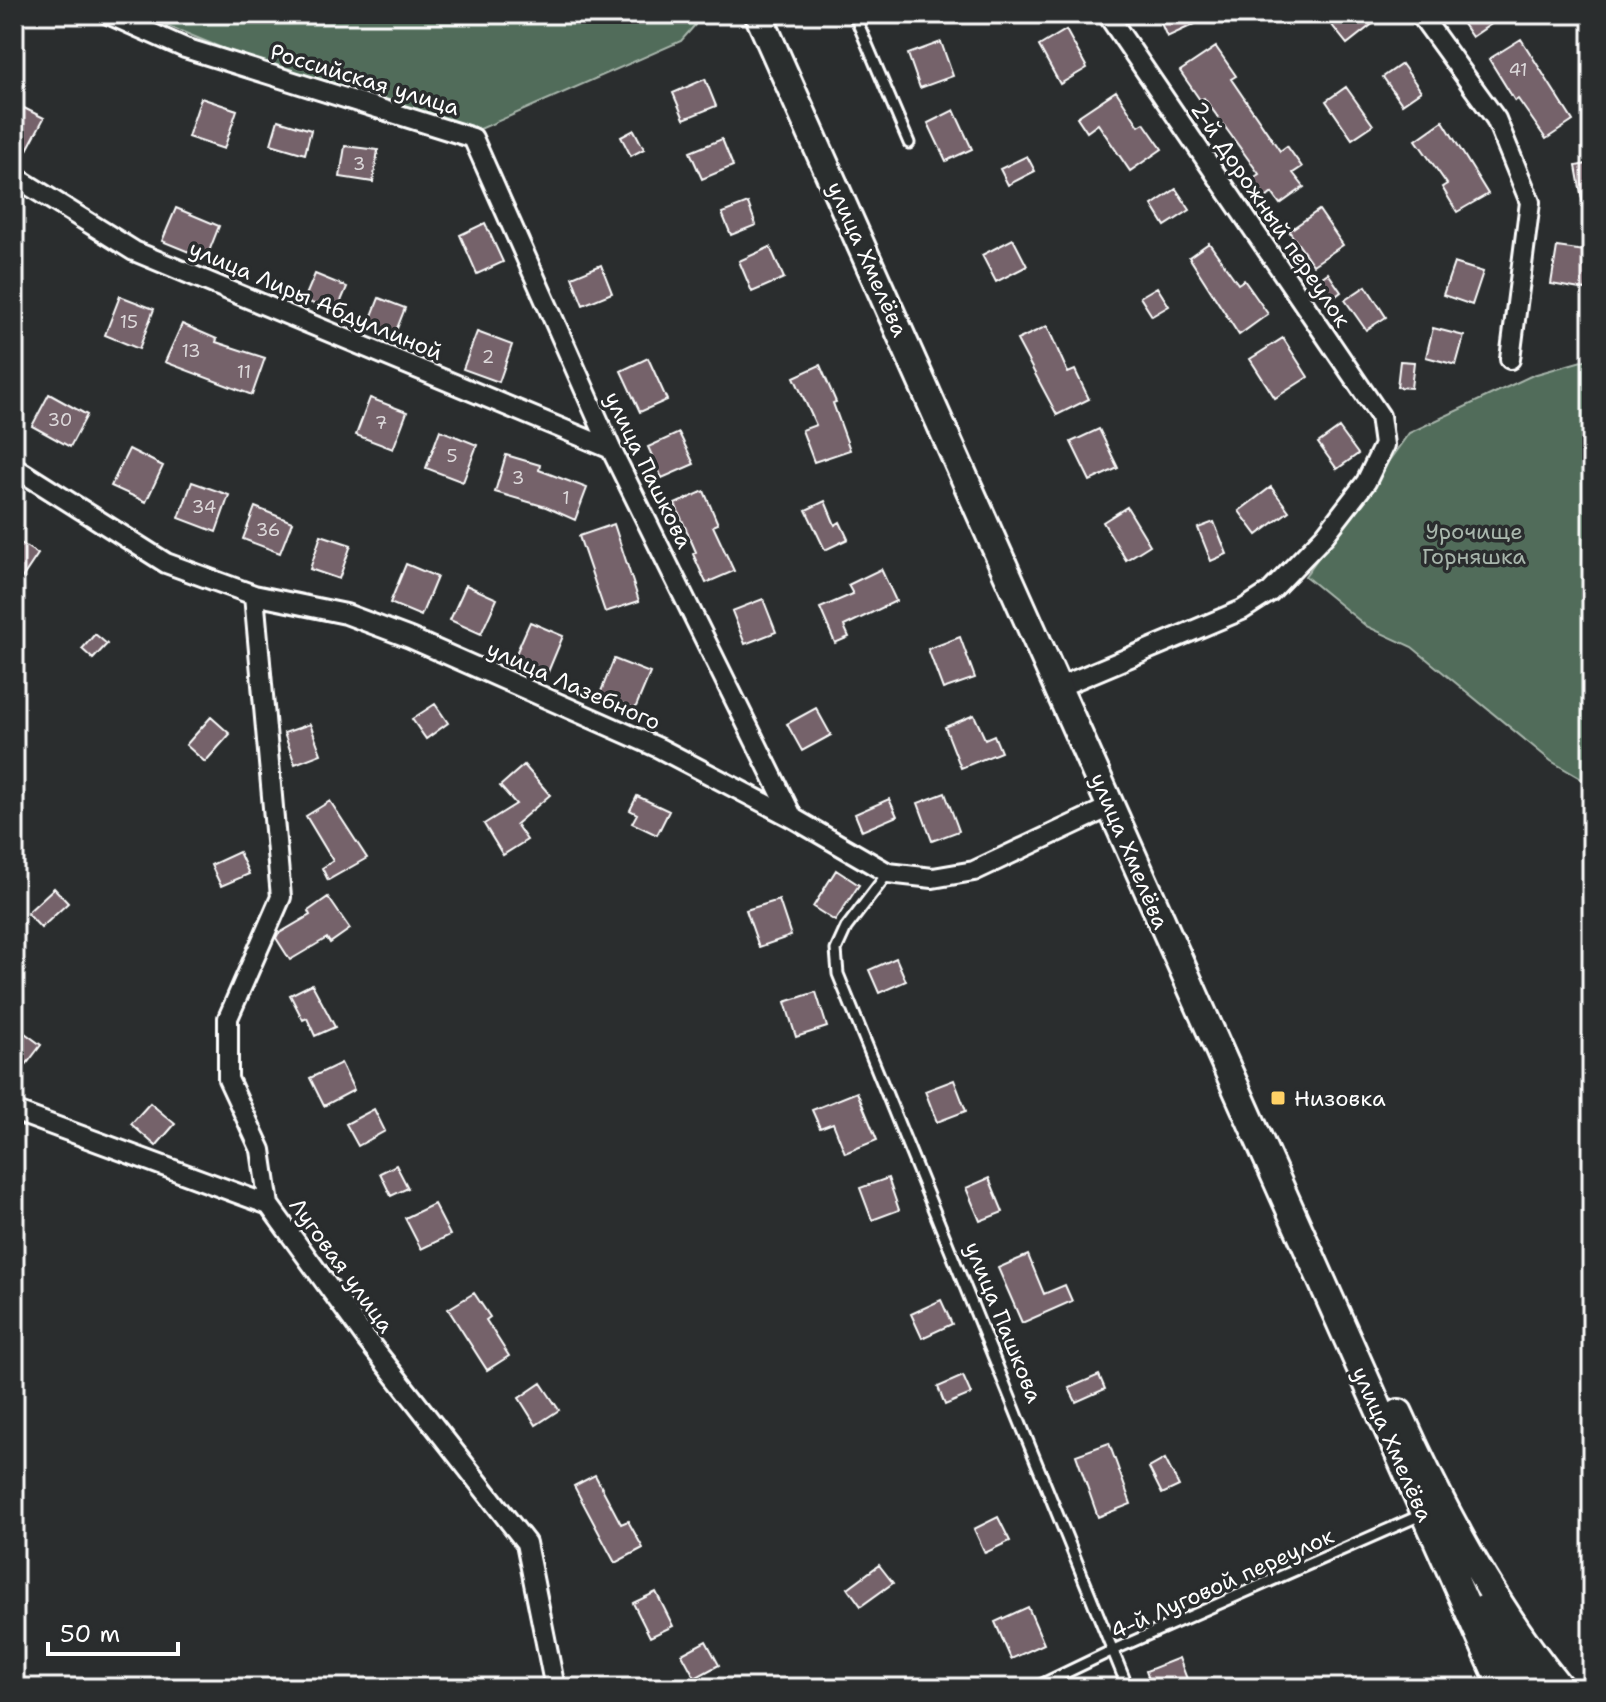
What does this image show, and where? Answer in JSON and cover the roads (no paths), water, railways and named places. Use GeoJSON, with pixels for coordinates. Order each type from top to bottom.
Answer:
{"type":"FeatureCollection","features":[{"type":"Feature","properties":{"kind":"main road","name":"улица Хмелёва"},"geometry":{"type":"LineString","coordinates":[[758,14],[1112,806],[1191,994],[1503,1688]]}},
{"type":"Feature","properties":{"kind":"main road"},"geometry":{"type":"LineString","coordinates":[[1112,806],[1158,894],[1441,1500],[1500,1604],[1560,1688]]}},
{"type":"Feature","properties":{"kind":"main road"},"geometry":{"type":"LineString","coordinates":[[1424,1514],[1531,1688]]}},
{"type":"Feature","properties":{"kind":"street","name":"Российская улица"},"geometry":{"type":"LineString","coordinates":[[108,14],[185,48],[473,138]]}},
{"type":"Feature","properties":{"kind":"street","name":"2-й Дорожный переулок"},"geometry":{"type":"LineString","coordinates":[[1059,687],[1242,610],[1270,592],[1325,535],[1358,493],[1384,445],[1380,416],[1107,14]]}},
{"type":"Feature","properties":{"kind":"street"},"geometry":{"type":"LineString","coordinates":[[1420,14],[1496,119],[1530,202],[1510,359]]}},
{"type":"Feature","properties":{"kind":"street","name":"улица Пашкова"},"geometry":{"type":"LineString","coordinates":[[473,138],[611,449],[793,818]]}},
{"type":"Feature","properties":{"kind":"street","name":"улица Лиры Абдуллиной"},"geometry":{"type":"LineString","coordinates":[[14,176],[134,251],[611,449]]}},
{"type":"Feature","properties":{"kind":"street","name":"улица Лазебного"},"geometry":{"type":"LineString","coordinates":[[14,467],[166,563],[254,595],[346,614],[410,638],[659,748],[793,818],[888,873],[933,878],[974,871],[1112,806]]}},
{"type":"Feature","properties":{"kind":"street","name":"Луговая улица"},"geometry":{"type":"LineString","coordinates":[[254,595],[281,897],[228,1018],[228,1079],[261,1150],[269,1205],[367,1340],[526,1543],[555,1688]]}},
{"type":"Feature","properties":{"kind":"street"},"geometry":{"type":"LineString","coordinates":[[14,1111],[269,1205]]}},
{"type":"Feature","properties":{"kind":"lane"},"geometry":{"type":"LineString","coordinates":[[854,14],[909,143]]}},
{"type":"Feature","properties":{"kind":"lane","name":"улица Пашкова"},"geometry":{"type":"LineString","coordinates":[[888,873],[846,928],[836,950],[838,974],[1128,1688]]}},
{"type":"Feature","properties":{"kind":"lane","name":"4-й Луговой переулок"},"geometry":{"type":"LineString","coordinates":[[1034,1688],[1111,1651],[1424,1514]]}},
{"type":"Feature","properties":{"kind":"place","name":"Низовка"},"geometry":{"type":"Point","coordinates":[1278,1098]}},
{"type":"Feature","properties":{"kind":"park label","name":"Урочище Горняшка"},"geometry":{"type":"Point","coordinates":[1474,544]}}]}
